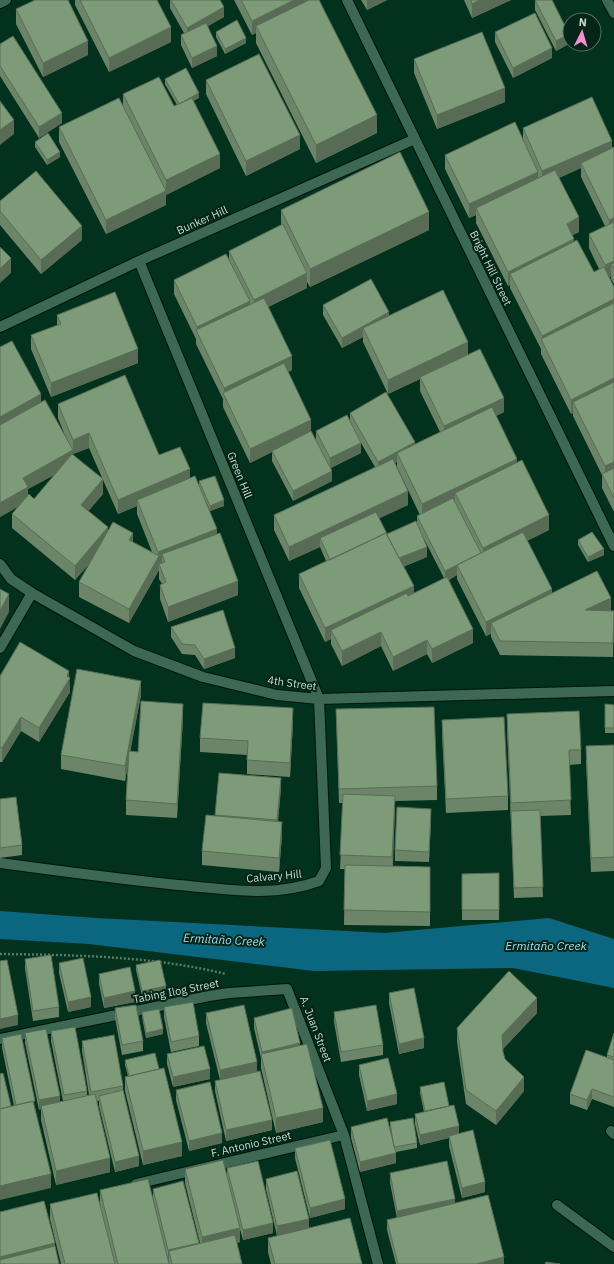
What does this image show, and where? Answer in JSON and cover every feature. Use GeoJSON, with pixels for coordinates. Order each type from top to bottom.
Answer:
{"type":"FeatureCollection","features":[{"type":"Feature","properties":{"kind":"street"},"geometry":{"type":"LineString","coordinates":[[0,3],[6,0]]}},
{"type":"Feature","properties":{"kind":"street","name":"Bright Hill Street"},"geometry":{"type":"LineString","coordinates":[[347,0],[614,546]]}},
{"type":"Feature","properties":{"kind":"street"},"geometry":{"type":"LineString","coordinates":[[607,0],[614,13]]}},
{"type":"Feature","properties":{"kind":"street","name":"Bunker Hill"},"geometry":{"type":"LineString","coordinates":[[0,326],[139,260],[415,139]]}},
{"type":"Feature","properties":{"kind":"street","name":"Green Hill"},"geometry":{"type":"LineString","coordinates":[[139,260],[319,699]]}},
{"type":"Feature","properties":{"kind":"street","name":"4th Street"},"geometry":{"type":"LineString","coordinates":[[0,564],[11,579],[32,593],[134,651],[203,677],[277,695],[319,699],[614,691]]}},
{"type":"Feature","properties":{"kind":"street"},"geometry":{"type":"LineString","coordinates":[[0,648],[32,593]]}},
{"type":"Feature","properties":{"kind":"street","name":"Calvary Hill"},"geometry":{"type":"LineString","coordinates":[[0,863],[150,882],[252,892],[304,886],[319,881],[326,868],[319,699]]}},
{"type":"Feature","properties":{"kind":"street","name":"Tabing Ilog Street"},"geometry":{"type":"LineString","coordinates":[[0,1039],[209,996],[229,993],[287,989]]}},
{"type":"Feature","properties":{"kind":"street","name":"A. Juan Street"},"geometry":{"type":"LineString","coordinates":[[287,989],[344,1134],[378,1264]]}},
{"type":"Feature","properties":{"kind":"street","name":"F. Antonio Street"},"geometry":{"type":"LineString","coordinates":[[126,1187],[344,1134]]}},
{"type":"Feature","properties":{"kind":"street"},"geometry":{"type":"LineString","coordinates":[[557,1205],[614,1247]]}},
{"type":"Feature","properties":{"kind":"path"},"geometry":{"type":"LineString","coordinates":[[0,954],[133,958],[206,969],[228,975]]}},
{"type":"Feature","properties":{"kind":"water","name":"Ermitaño Creek"},"geometry":{"type":"Polygon","coordinates":[[[0,911],[96,918],[385,933],[549,918],[614,939],[614,988],[513,968],[314,971],[89,944],[0,939],[0,911]]]}},
{"type":"Feature","properties":{"kind":"building"},"geometry":{"type":"Polygon","coordinates":[[[35,0],[68,0],[88,41],[43,63],[16,9],[35,0]]]}},
{"type":"Feature","properties":{"kind":"building"},"geometry":{"type":"Polygon","coordinates":[[[80,0],[157,0],[171,27],[109,58],[80,0]]]}},
{"type":"Feature","properties":{"kind":"building"},"geometry":{"type":"Polygon","coordinates":[[[171,0],[220,0],[224,7],[187,28],[171,0]]]}},
{"type":"Feature","properties":{"kind":"building"},"geometry":{"type":"Polygon","coordinates":[[[241,0],[294,0],[252,21],[241,0]]]}},
{"type":"Feature","properties":{"kind":"building"},"geometry":{"type":"Polygon","coordinates":[[[309,0],[319,0],[377,115],[316,145],[256,26],[309,0]]]}},
{"type":"Feature","properties":{"kind":"building"},"geometry":{"type":"Polygon","coordinates":[[[471,0],[480,0],[472,4],[471,0]]]}},
{"type":"Feature","properties":{"kind":"building"},"geometry":{"type":"Polygon","coordinates":[[[535,0],[552,0],[562,20],[562,38],[556,41],[535,0]]]}},
{"type":"Feature","properties":{"kind":"building"},"geometry":{"type":"Polygon","coordinates":[[[535,13],[552,48],[513,68],[495,32],[535,13]]]}},
{"type":"Feature","properties":{"kind":"building"},"geometry":{"type":"Polygon","coordinates":[[[237,20],[246,38],[225,49],[216,32],[237,20]]]}},
{"type":"Feature","properties":{"kind":"building"},"geometry":{"type":"Polygon","coordinates":[[[206,23],[217,46],[192,58],[181,35],[206,23]]]}},
{"type":"Feature","properties":{"kind":"building"},"geometry":{"type":"Polygon","coordinates":[[[482,32],[505,88],[437,115],[414,59],[482,32]]]}},
{"type":"Feature","properties":{"kind":"building"},"geometry":{"type":"Polygon","coordinates":[[[13,36],[62,113],[39,127],[0,66],[0,44],[13,36]]]}},
{"type":"Feature","properties":{"kind":"building"},"geometry":{"type":"Polygon","coordinates":[[[259,54],[300,135],[246,161],[206,80],[259,54]]]}},
{"type":"Feature","properties":{"kind":"building"},"geometry":{"type":"Polygon","coordinates":[[[186,68],[199,93],[179,104],[165,79],[186,68]]]}},
{"type":"Feature","properties":{"kind":"building"},"geometry":{"type":"Polygon","coordinates":[[[159,77],[174,106],[192,98],[220,154],[166,180],[123,94],[159,77]]]}},
{"type":"Feature","properties":{"kind":"building"},"geometry":{"type":"Polygon","coordinates":[[[592,97],[612,141],[542,171],[523,128],[592,97]]]}},
{"type":"Feature","properties":{"kind":"building"},"geometry":{"type":"Polygon","coordinates":[[[119,98],[166,191],[106,220],[59,127],[119,98]]]}},
{"type":"Feature","properties":{"kind":"building"},"geometry":{"type":"Polygon","coordinates":[[[0,101],[14,120],[0,130],[0,101]]]}},
{"type":"Feature","properties":{"kind":"building"},"geometry":{"type":"Polygon","coordinates":[[[515,122],[538,172],[469,204],[445,155],[515,122]]]}},
{"type":"Feature","properties":{"kind":"building"},"geometry":{"type":"Polygon","coordinates":[[[48,133],[60,152],[47,160],[35,142],[48,133]]]}},
{"type":"Feature","properties":{"kind":"building"},"geometry":{"type":"Polygon","coordinates":[[[614,147],[614,218],[609,220],[581,163],[614,147]]]}},
{"type":"Feature","properties":{"kind":"building"},"geometry":{"type":"Polygon","coordinates":[[[400,152],[429,212],[310,269],[281,210],[400,152]]]}},
{"type":"Feature","properties":{"kind":"building"},"geometry":{"type":"Polygon","coordinates":[[[555,170],[579,217],[567,224],[574,239],[508,272],[476,208],[555,170]]]}},
{"type":"Feature","properties":{"kind":"building"},"geometry":{"type":"Polygon","coordinates":[[[36,171],[82,226],[41,260],[0,211],[0,201],[36,171]]]}},
{"type":"Feature","properties":{"kind":"building"},"geometry":{"type":"Polygon","coordinates":[[[614,222],[614,261],[605,265],[589,234],[614,222]]]}},
{"type":"Feature","properties":{"kind":"building"},"geometry":{"type":"Polygon","coordinates":[[[283,224],[307,273],[254,300],[229,251],[283,224]]]}},
{"type":"Feature","properties":{"kind":"building"},"geometry":{"type":"Polygon","coordinates":[[[577,240],[594,272],[604,267],[614,287],[614,299],[542,336],[510,274],[577,240]]]}},
{"type":"Feature","properties":{"kind":"building"},"geometry":{"type":"Polygon","coordinates":[[[0,247],[11,258],[0,269],[0,247]]]}},
{"type":"Feature","properties":{"kind":"building"},"geometry":{"type":"Polygon","coordinates":[[[226,254],[250,301],[197,327],[174,280],[226,254]]]}},
{"type":"Feature","properties":{"kind":"building"},"geometry":{"type":"Polygon","coordinates":[[[371,279],[389,312],[342,338],[323,305],[371,279]]]}},
{"type":"Feature","properties":{"kind":"building"},"geometry":{"type":"Polygon","coordinates":[[[443,290],[468,342],[388,380],[363,328],[443,290]]]}},
{"type":"Feature","properties":{"kind":"building"},"geometry":{"type":"Polygon","coordinates":[[[115,292],[138,349],[51,383],[31,335],[61,324],[57,315],[115,292]]]}},
{"type":"Feature","properties":{"kind":"building"},"geometry":{"type":"Polygon","coordinates":[[[264,298],[292,356],[224,388],[196,330],[264,298]]]}},
{"type":"Feature","properties":{"kind":"building"},"geometry":{"type":"Polygon","coordinates":[[[614,303],[614,378],[571,400],[541,339],[614,303]]]}},
{"type":"Feature","properties":{"kind":"building"},"geometry":{"type":"Polygon","coordinates":[[[12,341],[41,394],[0,417],[0,347],[12,341]]]}},
{"type":"Feature","properties":{"kind":"building"},"geometry":{"type":"Polygon","coordinates":[[[480,349],[504,398],[444,426],[420,377],[480,349]]]}},
{"type":"Feature","properties":{"kind":"building"},"geometry":{"type":"Polygon","coordinates":[[[284,363],[311,420],[250,449],[223,393],[284,363]]]}},
{"type":"Feature","properties":{"kind":"building"},"geometry":{"type":"Polygon","coordinates":[[[125,375],[159,455],[180,447],[190,469],[118,500],[89,433],[73,440],[58,404],[125,375]]]}},
{"type":"Feature","properties":{"kind":"building"},"geometry":{"type":"Polygon","coordinates":[[[614,382],[614,462],[605,466],[573,402],[614,382]]]}},
{"type":"Feature","properties":{"kind":"building"},"geometry":{"type":"Polygon","coordinates":[[[386,392],[415,442],[378,462],[350,413],[386,392]]]}},
{"type":"Feature","properties":{"kind":"building"},"geometry":{"type":"Polygon","coordinates":[[[45,400],[73,450],[23,478],[28,487],[0,503],[0,425],[45,400]]]}},
{"type":"Feature","properties":{"kind":"building"},"geometry":{"type":"Polygon","coordinates":[[[492,407],[517,459],[422,504],[397,453],[492,407]]]}},
{"type":"Feature","properties":{"kind":"building"},"geometry":{"type":"Polygon","coordinates":[[[347,415],[361,443],[330,458],[316,431],[347,415]]]}},
{"type":"Feature","properties":{"kind":"building"},"geometry":{"type":"Polygon","coordinates":[[[311,431],[332,471],[293,491],[272,451],[311,431]]]}},
{"type":"Feature","properties":{"kind":"building"},"geometry":{"type":"Polygon","coordinates":[[[72,454],[103,479],[81,505],[108,527],[75,566],[12,514],[29,494],[34,499],[72,454]]]}},
{"type":"Feature","properties":{"kind":"building"},"geometry":{"type":"Polygon","coordinates":[[[393,459],[408,491],[289,547],[274,515],[393,459]]]}},
{"type":"Feature","properties":{"kind":"building"},"geometry":{"type":"Polygon","coordinates":[[[522,460],[549,515],[483,548],[455,493],[522,460]]]}},
{"type":"Feature","properties":{"kind":"building"},"geometry":{"type":"Polygon","coordinates":[[[614,468],[614,498],[602,474],[614,468]]]}},
{"type":"Feature","properties":{"kind":"building"},"geometry":{"type":"Polygon","coordinates":[[[195,476],[217,529],[158,552],[137,500],[195,476]]]}},
{"type":"Feature","properties":{"kind":"building"},"geometry":{"type":"Polygon","coordinates":[[[215,476],[224,500],[210,506],[199,481],[215,476]]]}},
{"type":"Feature","properties":{"kind":"building"},"geometry":{"type":"Polygon","coordinates":[[[453,498],[481,553],[445,571],[417,516],[453,498]]]}},
{"type":"Feature","properties":{"kind":"building"},"geometry":{"type":"Polygon","coordinates":[[[376,512],[387,534],[416,521],[427,547],[399,558],[386,533],[330,560],[320,538],[376,512]]]}},
{"type":"Feature","properties":{"kind":"building"},"geometry":{"type":"Polygon","coordinates":[[[113,522],[133,533],[129,540],[159,556],[129,609],[79,582],[113,522]]]}},
{"type":"Feature","properties":{"kind":"building"},"geometry":{"type":"Polygon","coordinates":[[[523,532],[552,589],[486,622],[457,565],[523,532]]]}},
{"type":"Feature","properties":{"kind":"building"},"geometry":{"type":"Polygon","coordinates":[[[592,532],[604,549],[588,557],[578,540],[592,532]]]}},
{"type":"Feature","properties":{"kind":"building"},"geometry":{"type":"Polygon","coordinates":[[[220,533],[238,581],[168,607],[160,585],[166,582],[159,564],[165,562],[162,554],[220,533]]]}},
{"type":"Feature","properties":{"kind":"building"},"geometry":{"type":"Polygon","coordinates":[[[386,533],[414,586],[325,628],[299,574],[386,533]]]}},
{"type":"Feature","properties":{"kind":"building"},"geometry":{"type":"Polygon","coordinates":[[[597,571],[611,598],[585,610],[614,611],[613,643],[500,641],[491,623],[597,571]]]}},
{"type":"Feature","properties":{"kind":"building"},"geometry":{"type":"Polygon","coordinates":[[[447,577],[473,629],[432,649],[427,640],[393,657],[381,632],[342,651],[331,630],[407,593],[408,596],[447,577]]]}},
{"type":"Feature","properties":{"kind":"building"},"geometry":{"type":"Polygon","coordinates":[[[0,589],[9,594],[0,611],[0,589]]]}},
{"type":"Feature","properties":{"kind":"building"},"geometry":{"type":"Polygon","coordinates":[[[223,610],[235,648],[204,659],[195,645],[182,644],[171,627],[223,610]]]}},
{"type":"Feature","properties":{"kind":"building"},"geometry":{"type":"Polygon","coordinates":[[[20,642],[69,671],[67,676],[70,678],[39,728],[21,717],[2,748],[0,747],[0,676],[20,642]]]}},
{"type":"Feature","properties":{"kind":"building"},"geometry":{"type":"Polygon","coordinates":[[[77,669],[141,681],[125,766],[61,755],[77,669]]]}},
{"type":"Feature","properties":{"kind":"building"},"geometry":{"type":"Polygon","coordinates":[[[141,701],[183,704],[177,804],[126,800],[129,751],[138,752],[141,701]]]}},
{"type":"Feature","properties":{"kind":"building"},"geometry":{"type":"Polygon","coordinates":[[[203,703],[293,708],[290,763],[247,760],[248,741],[200,738],[203,703]]]}},
{"type":"Feature","properties":{"kind":"building"},"geometry":{"type":"Polygon","coordinates":[[[605,704],[614,705],[614,728],[605,728],[605,704]]]}},
{"type":"Feature","properties":{"kind":"building"},"geometry":{"type":"Polygon","coordinates":[[[434,707],[437,786],[339,789],[336,709],[434,707]]]}},
{"type":"Feature","properties":{"kind":"building"},"geometry":{"type":"Polygon","coordinates":[[[579,711],[581,750],[569,750],[571,800],[511,803],[507,714],[579,711]]]}},
{"type":"Feature","properties":{"kind":"building"},"geometry":{"type":"Polygon","coordinates":[[[504,717],[508,796],[446,799],[442,720],[504,717]]]}},
{"type":"Feature","properties":{"kind":"building"},"geometry":{"type":"Polygon","coordinates":[[[614,745],[614,857],[591,858],[586,746],[614,745]]]}},
{"type":"Feature","properties":{"kind":"building"},"geometry":{"type":"Polygon","coordinates":[[[219,773],[281,778],[277,820],[215,815],[219,773]]]}},
{"type":"Feature","properties":{"kind":"building"},"geometry":{"type":"Polygon","coordinates":[[[343,794],[395,796],[392,857],[340,855],[343,794]]]}},
{"type":"Feature","properties":{"kind":"building"},"geometry":{"type":"Polygon","coordinates":[[[16,797],[22,845],[0,848],[0,799],[16,797]]]}},
{"type":"Feature","properties":{"kind":"building"},"geometry":{"type":"Polygon","coordinates":[[[397,807],[431,809],[429,852],[395,850],[397,807]]]}},
{"type":"Feature","properties":{"kind":"building"},"geometry":{"type":"Polygon","coordinates":[[[540,810],[543,887],[514,888],[511,811],[540,810]]]}},
{"type":"Feature","properties":{"kind":"building"},"geometry":{"type":"Polygon","coordinates":[[[206,815],[282,822],[279,858],[202,851],[206,815]]]}},
{"type":"Feature","properties":{"kind":"building"},"geometry":{"type":"Polygon","coordinates":[[[345,865],[430,867],[430,912],[344,910],[345,865]]]}},
{"type":"Feature","properties":{"kind":"building"},"geometry":{"type":"Polygon","coordinates":[[[499,873],[499,910],[462,910],[462,874],[499,873]]]}},
{"type":"Feature","properties":{"kind":"building"},"geometry":{"type":"Polygon","coordinates":[[[51,955],[59,1007],[33,1011],[25,959],[51,955]]]}},
{"type":"Feature","properties":{"kind":"building"},"geometry":{"type":"Polygon","coordinates":[[[83,958],[91,997],[68,1002],[59,963],[83,958]]]}},
{"type":"Feature","properties":{"kind":"building"},"geometry":{"type":"Polygon","coordinates":[[[7,960],[18,1015],[0,1019],[0,961],[7,960]]]}},
{"type":"Feature","properties":{"kind":"building"},"geometry":{"type":"Polygon","coordinates":[[[160,960],[166,986],[142,991],[136,965],[160,960]]]}},
{"type":"Feature","properties":{"kind":"building"},"geometry":{"type":"Polygon","coordinates":[[[130,967],[135,991],[104,998],[99,974],[130,967]]]}},
{"type":"Feature","properties":{"kind":"building"},"geometry":{"type":"Polygon","coordinates":[[[509,971],[537,998],[502,1035],[505,1059],[524,1077],[496,1111],[466,1090],[457,1028],[509,971]]]}},
{"type":"Feature","properties":{"kind":"building"},"geometry":{"type":"Polygon","coordinates":[[[414,988],[424,1038],[399,1044],[389,993],[414,988]]]}},
{"type":"Feature","properties":{"kind":"building"},"geometry":{"type":"Polygon","coordinates":[[[193,1002],[199,1036],[171,1042],[164,1007],[193,1002]]]}},
{"type":"Feature","properties":{"kind":"building"},"geometry":{"type":"Polygon","coordinates":[[[136,1005],[143,1041],[122,1045],[115,1008],[136,1005]]]}},
{"type":"Feature","properties":{"kind":"building"},"geometry":{"type":"Polygon","coordinates":[[[244,1005],[257,1062],[220,1070],[206,1013],[244,1005]]]}},
{"type":"Feature","properties":{"kind":"building"},"geometry":{"type":"Polygon","coordinates":[[[376,1005],[383,1045],[341,1052],[334,1012],[376,1005]]]}},
{"type":"Feature","properties":{"kind":"building"},"geometry":{"type":"Polygon","coordinates":[[[292,1008],[300,1043],[262,1052],[254,1018],[292,1008]]]}},
{"type":"Feature","properties":{"kind":"building"},"geometry":{"type":"Polygon","coordinates":[[[159,1009],[163,1029],[146,1033],[142,1012],[159,1009]]]}},
{"type":"Feature","properties":{"kind":"building"},"geometry":{"type":"Polygon","coordinates":[[[75,1027],[87,1091],[64,1095],[51,1031],[75,1027]]]}},
{"type":"Feature","properties":{"kind":"building"},"geometry":{"type":"Polygon","coordinates":[[[46,1029],[60,1096],[39,1100],[25,1033],[46,1029]]]}},
{"type":"Feature","properties":{"kind":"building"},"geometry":{"type":"Polygon","coordinates":[[[614,1033],[614,1057],[607,1055],[614,1033]]]}},
{"type":"Feature","properties":{"kind":"building"},"geometry":{"type":"Polygon","coordinates":[[[21,1034],[35,1101],[16,1105],[2,1038],[21,1034]]]}},
{"type":"Feature","properties":{"kind":"building"},"geometry":{"type":"Polygon","coordinates":[[[114,1035],[123,1086],[91,1092],[82,1041],[114,1035]]]}},
{"type":"Feature","properties":{"kind":"building"},"geometry":{"type":"Polygon","coordinates":[[[307,1044],[323,1108],[276,1118],[261,1054],[307,1044]]]}},
{"type":"Feature","properties":{"kind":"building"},"geometry":{"type":"Polygon","coordinates":[[[204,1046],[210,1069],[173,1077],[167,1054],[204,1046]]]}},
{"type":"Feature","properties":{"kind":"building"},"geometry":{"type":"Polygon","coordinates":[[[586,1050],[614,1060],[614,1097],[592,1089],[587,1100],[570,1094],[586,1050]]]}},
{"type":"Feature","properties":{"kind":"building"},"geometry":{"type":"Polygon","coordinates":[[[155,1053],[159,1069],[129,1076],[125,1060],[155,1053]]]}},
{"type":"Feature","properties":{"kind":"building"},"geometry":{"type":"Polygon","coordinates":[[[388,1058],[397,1094],[367,1101],[359,1065],[388,1058]]]}},
{"type":"Feature","properties":{"kind":"building"},"geometry":{"type":"Polygon","coordinates":[[[164,1068],[182,1142],[143,1151],[125,1077],[164,1068]]]}},
{"type":"Feature","properties":{"kind":"building"},"geometry":{"type":"Polygon","coordinates":[[[260,1071],[272,1120],[226,1130],[215,1081],[260,1071]]]}},
{"type":"Feature","properties":{"kind":"building"},"geometry":{"type":"Polygon","coordinates":[[[3,1073],[11,1106],[0,1109],[0,1074],[3,1073]]]}},
{"type":"Feature","properties":{"kind":"building"},"geometry":{"type":"Polygon","coordinates":[[[210,1082],[222,1133],[189,1141],[176,1090],[210,1082]]]}},
{"type":"Feature","properties":{"kind":"building"},"geometry":{"type":"Polygon","coordinates":[[[444,1082],[449,1106],[425,1111],[420,1087],[444,1082]]]}},
{"type":"Feature","properties":{"kind":"building"},"geometry":{"type":"Polygon","coordinates":[[[123,1090],[139,1156],[115,1162],[99,1096],[123,1090]]]}},
{"type":"Feature","properties":{"kind":"building"},"geometry":{"type":"Polygon","coordinates":[[[95,1094],[110,1158],[56,1171],[41,1106],[95,1094]]]}},
{"type":"Feature","properties":{"kind":"building"},"geometry":{"type":"Polygon","coordinates":[[[33,1101],[51,1174],[0,1186],[0,1109],[33,1101]]]}},
{"type":"Feature","properties":{"kind":"building"},"geometry":{"type":"Polygon","coordinates":[[[454,1105],[459,1126],[420,1135],[415,1114],[454,1105]]]}},
{"type":"Feature","properties":{"kind":"building"},"geometry":{"type":"Polygon","coordinates":[[[387,1118],[396,1153],[360,1162],[351,1127],[387,1118]]]}},
{"type":"Feature","properties":{"kind":"building"},"geometry":{"type":"Polygon","coordinates":[[[413,1118],[417,1143],[394,1147],[390,1122],[413,1118]]]}},
{"type":"Feature","properties":{"kind":"building"},"geometry":{"type":"Polygon","coordinates":[[[473,1130],[485,1182],[462,1188],[449,1136],[473,1130]]]}},
{"type":"Feature","properties":{"kind":"building"},"geometry":{"type":"Polygon","coordinates":[[[330,1140],[345,1199],[310,1208],[295,1148],[330,1140]]]}},
{"type":"Feature","properties":{"kind":"building"},"geometry":{"type":"Polygon","coordinates":[[[223,1160],[240,1228],[202,1237],[185,1169],[223,1160]]]}},
{"type":"Feature","properties":{"kind":"building"},"geometry":{"type":"Polygon","coordinates":[[[258,1161],[273,1223],[243,1230],[227,1168],[258,1161]]]}},
{"type":"Feature","properties":{"kind":"building"},"geometry":{"type":"Polygon","coordinates":[[[447,1161],[455,1199],[397,1211],[390,1173],[447,1161]]]}},
{"type":"Feature","properties":{"kind":"building"},"geometry":{"type":"Polygon","coordinates":[[[297,1171],[309,1219],[277,1226],[266,1179],[297,1171]]]}},
{"type":"Feature","properties":{"kind":"building"},"geometry":{"type":"Polygon","coordinates":[[[148,1179],[169,1264],[118,1264],[100,1190],[148,1179]]]}},
{"type":"Feature","properties":{"kind":"building"},"geometry":{"type":"Polygon","coordinates":[[[183,1181],[199,1243],[168,1250],[153,1189],[183,1181]]]}},
{"type":"Feature","properties":{"kind":"building"},"geometry":{"type":"Polygon","coordinates":[[[97,1193],[115,1264],[65,1264],[50,1204],[97,1193]]]}},
{"type":"Feature","properties":{"kind":"building"},"geometry":{"type":"Polygon","coordinates":[[[488,1195],[504,1257],[476,1264],[398,1264],[387,1220],[488,1195]]]}},
{"type":"Feature","properties":{"kind":"building"},"geometry":{"type":"Polygon","coordinates":[[[44,1201],[55,1243],[0,1257],[0,1212],[44,1201]]]}},
{"type":"Feature","properties":{"kind":"building"},"geometry":{"type":"Polygon","coordinates":[[[350,1218],[362,1264],[275,1264],[268,1238],[350,1218]]]}},
{"type":"Feature","properties":{"kind":"building"},"geometry":{"type":"Polygon","coordinates":[[[235,1235],[242,1264],[172,1264],[169,1251],[235,1235]]]}},
{"type":"Feature","properties":{"kind":"building"},"geometry":{"type":"Polygon","coordinates":[[[55,1246],[59,1264],[0,1264],[0,1260],[55,1246]]]}},
{"type":"Feature","properties":{"kind":"building"},"geometry":{"type":"Polygon","coordinates":[[[546,1262],[560,1264],[545,1264],[546,1262]]]}}]}
